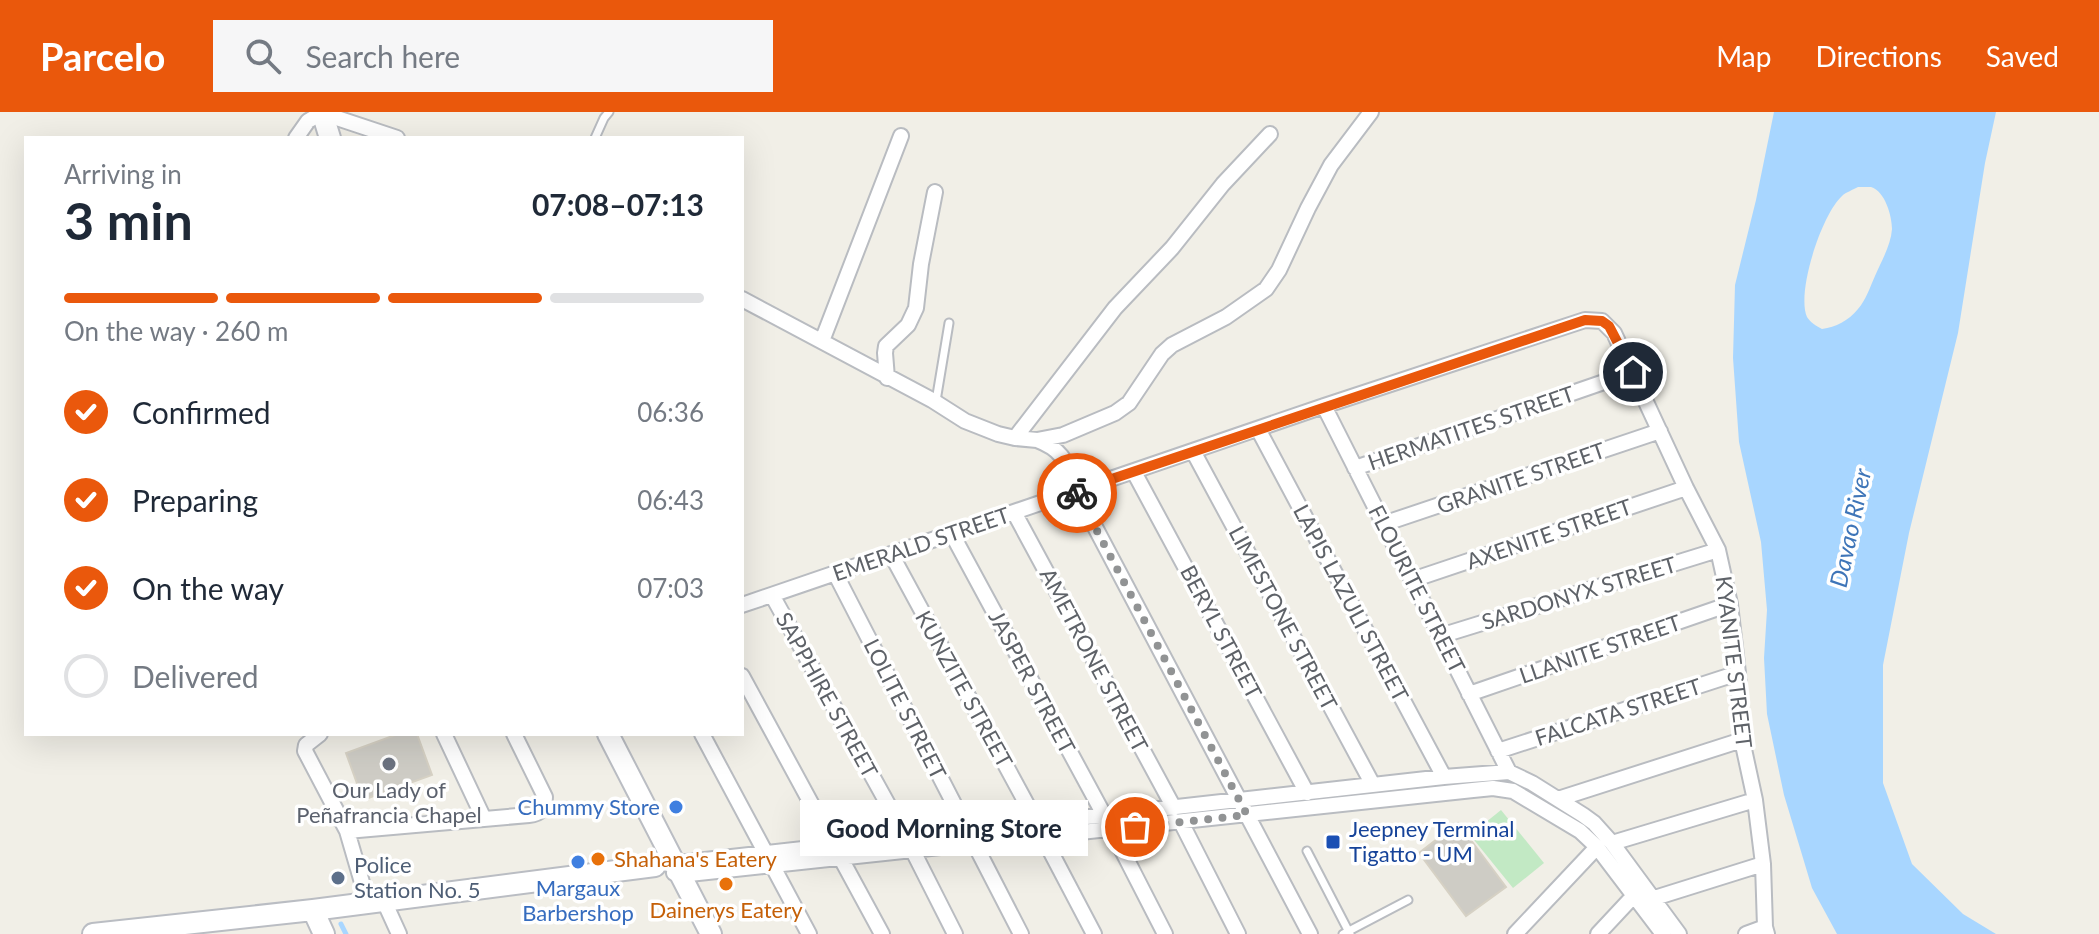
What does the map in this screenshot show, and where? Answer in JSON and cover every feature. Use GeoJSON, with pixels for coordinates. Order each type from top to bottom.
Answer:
{"type":"FeatureCollection","features":[{"type":"Feature","properties":{"kind":"street"},"geometry":{"type":"LineString","coordinates":[[297,136],[308,121],[322,112]]}},
{"type":"Feature","properties":{"kind":"street"},"geometry":{"type":"LineString","coordinates":[[322,112],[329,136]]}},
{"type":"Feature","properties":{"kind":"street"},"geometry":{"type":"LineString","coordinates":[[322,112],[391,136]]}},
{"type":"Feature","properties":{"kind":"street"},"geometry":{"type":"LineString","coordinates":[[744,300],[965,421],[1015,438],[1037,440],[1063,435],[1115,413],[1129,403],[1162,354],[1172,345],[1226,317],[1266,289],[1279,270],[1331,165],[1371,112]]}},
{"type":"Feature","properties":{"kind":"street"},"geometry":{"type":"LineString","coordinates":[[1015,438],[1115,308],[1172,248],[1223,184],[1270,134]]}},
{"type":"Feature","properties":{"kind":"street"},"geometry":{"type":"LineString","coordinates":[[822,341],[901,136]]}},
{"type":"Feature","properties":{"kind":"street"},"geometry":{"type":"LineString","coordinates":[[887,378],[886,346],[908,325],[916,308],[935,192]]}},
{"type":"Feature","properties":{"kind":"street","name":"EMERALD STREET"},"geometry":{"type":"LineString","coordinates":[[744,604],[1324,406],[1585,320],[1602,321]]}},
{"type":"Feature","properties":{"kind":"street","name":"KYANITE STREET"},"geometry":{"type":"LineString","coordinates":[[1602,321],[1614,333],[1718,550],[1730,604],[1742,740],[1755,800],[1763,864],[1766,931]]}},
{"type":"Feature","properties":{"kind":"street","name":"HERMATITES STREET"},"geometry":{"type":"LineString","coordinates":[[1355,468],[1633,372]]}},
{"type":"Feature","properties":{"kind":"street","name":"FLOURITE STREET"},"geometry":{"type":"LineString","coordinates":[[1324,406],[1509,772]]}},
{"type":"Feature","properties":{"kind":"street","name":"LAPIS LAZULI STREET"},"geometry":{"type":"LineString","coordinates":[[1258,429],[1444,777]]}},
{"type":"Feature","properties":{"kind":"street","name":"GRANITE STREET"},"geometry":{"type":"LineString","coordinates":[[1383,524],[1660,431]]}},
{"type":"Feature","properties":{"kind":"street"},"geometry":{"type":"LineString","coordinates":[[1037,440],[1058,450],[1064,460],[1076,491],[1310,934]]}},
{"type":"Feature","properties":{"kind":"street","name":"LIMESTONE STREET"},"geometry":{"type":"LineString","coordinates":[[1193,451],[1373,785]]}},
{"type":"Feature","properties":{"kind":"street","name":"BERYL STREET"},"geometry":{"type":"LineString","coordinates":[[1134,472],[1307,793]]}},
{"type":"Feature","properties":{"kind":"street","name":"AXENITE STREET"},"geometry":{"type":"LineString","coordinates":[[1412,580],[1686,488]]}},
{"type":"Feature","properties":{"kind":"street","name":"AMETRONE STREET"},"geometry":{"type":"LineString","coordinates":[[1014,512],[1174,808]]}},
{"type":"Feature","properties":{"kind":"street","name":"JASPER STREET"},"geometry":{"type":"LineString","coordinates":[[952,534],[1165,934]]}},
{"type":"Feature","properties":{"kind":"street","name":"SARDONYX STREET"},"geometry":{"type":"LineString","coordinates":[[1440,636],[1718,550]]}},
{"type":"Feature","properties":{"kind":"street","name":"KUNZITE STREET"},"geometry":{"type":"LineString","coordinates":[[891,554],[1094,934]]}},
{"type":"Feature","properties":{"kind":"street","name":"LOLITE STREET"},"geometry":{"type":"LineString","coordinates":[[835,573],[1021,934]]}},
{"type":"Feature","properties":{"kind":"street","name":"SAPPHIRE STREET"},"geometry":{"type":"LineString","coordinates":[[772,595],[955,934]]}},
{"type":"Feature","properties":{"kind":"street","name":"LLANITE STREET"},"geometry":{"type":"LineString","coordinates":[[1469,694],[1730,604]]}},
{"type":"Feature","properties":{"kind":"street","name":"FALCATA STREET"},"geometry":{"type":"LineString","coordinates":[[1498,751],[1738,673]]}},
{"type":"Feature","properties":{"kind":"street"},"geometry":{"type":"LineString","coordinates":[[744,680],[882,934]]}},
{"type":"Feature","properties":{"kind":"street"},"geometry":{"type":"LineString","coordinates":[[317,736],[306,745],[305,751],[347,831],[376,902],[399,934]]}},
{"type":"Feature","properties":{"kind":"street"},"geometry":{"type":"LineString","coordinates":[[445,736],[484,819]]}},
{"type":"Feature","properties":{"kind":"street"},"geometry":{"type":"LineString","coordinates":[[347,831],[535,814],[543,808],[545,797],[515,736]]}},
{"type":"Feature","properties":{"kind":"street"},"geometry":{"type":"LineString","coordinates":[[609,736],[670,868],[711,934]]}},
{"type":"Feature","properties":{"kind":"street"},"geometry":{"type":"LineString","coordinates":[[703,736],[809,934]]}},
{"type":"Feature","properties":{"kind":"street"},"geometry":{"type":"LineString","coordinates":[[1558,799],[1742,740]]}},
{"type":"Feature","properties":{"kind":"street"},"geometry":{"type":"LineString","coordinates":[[1040,830],[1104,815],[1509,772],[1532,783],[1594,823],[1604,845],[1642,895],[1679,934]]}},
{"type":"Feature","properties":{"kind":"street"},"geometry":{"type":"LineString","coordinates":[[93,934],[670,868],[1040,830],[1111,830],[1504,788],[1522,795],[1604,845]]}},
{"type":"Feature","properties":{"kind":"street"},"geometry":{"type":"LineString","coordinates":[[1515,934],[1604,845],[1755,800]]}},
{"type":"Feature","properties":{"kind":"street"},"geometry":{"type":"LineString","coordinates":[[1181,822],[1238,934]]}},
{"type":"Feature","properties":{"kind":"street"},"geometry":{"type":"LineString","coordinates":[[1598,934],[1642,895],[1763,864]]}},
{"type":"Feature","properties":{"kind":"street"},"geometry":{"type":"LineString","coordinates":[[1642,895],[1663,934]]}},
{"type":"Feature","properties":{"kind":"street"},"geometry":{"type":"LineString","coordinates":[[313,910],[324,934]]}},
{"type":"Feature","properties":{"kind":"street"},"geometry":{"type":"LineString","coordinates":[[1746,934],[1766,931]]}},
{"type":"Feature","properties":{"kind":"lane"},"geometry":{"type":"LineString","coordinates":[[596,136],[609,112]]}},
{"type":"Feature","properties":{"kind":"lane"},"geometry":{"type":"LineString","coordinates":[[936,403],[949,323]]}},
{"type":"Feature","properties":{"kind":"lane"},"geometry":{"type":"LineString","coordinates":[[1307,851],[1347,933],[1408,900]]}},
{"type":"Feature","properties":{"kind":"green space"},"geometry":{"type":"Polygon","coordinates":[[[1501,810],[1544,863],[1513,888],[1470,835],[1501,810]]]}},
{"type":"Feature","properties":{"kind":"water","name":"Davao River"},"geometry":{"type":"Polygon","coordinates":[[[1774,112],[1996,112],[1958,333],[1909,533],[1883,665],[1883,783],[1912,864],[1963,914],[1996,934],[1837,934],[1812,888],[1784,795],[1767,714],[1764,658],[1767,610],[1761,542],[1739,442],[1733,358],[1735,285],[1774,112]],[[1859,187],[1834,205],[1819,236],[1808,272],[1805,290],[1807,317],[1822,329],[1842,323],[1861,305],[1890,241],[1892,224],[1884,199],[1876,189],[1859,187]]]}},
{"type":"Feature","properties":{"kind":"building","name":"Our Lady of Peñafrancia Chapel"},"geometry":{"type":"Polygon","coordinates":[[[393,736],[418,736],[432,775],[363,800],[346,753],[393,736]]]}},
{"type":"Feature","properties":{"kind":"building"},"geometry":{"type":"Polygon","coordinates":[[[1458,823],[1506,887],[1466,916],[1419,853],[1458,823]]]}},
{"type":"Feature","properties":{"kind":"waterway"},"geometry":{"type":"LineString","coordinates":[[1251,806],[1502,781],[1521,786],[1559,807],[1601,842]]}},
{"type":"Feature","properties":{"kind":"waterway"},"geometry":{"type":"LineString","coordinates":[[1115,821],[1235,808]]}},
{"type":"Feature","properties":{"kind":"waterway"},"geometry":{"type":"LineString","coordinates":[[1047,829],[1102,823]]}},
{"type":"Feature","properties":{"kind":"waterway"},"geometry":{"type":"LineString","coordinates":[[341,924],[346,934]]}},
{"type":"Feature","properties":{"kind":"way so far"},"geometry":{"type":"LineString","coordinates":[[1077,493],[1247,815],[1135,827]]}},
{"type":"Feature","properties":{"kind":"place","name":"Our Lady of Peñafrancia Chapel"},"geometry":{"type":"Point","coordinates":[389,764]}},
{"type":"Feature","properties":{"kind":"place","name":"Chummy Store"},"geometry":{"type":"Point","coordinates":[676,807]}},
{"type":"Feature","properties":{"kind":"place","name":"Good Morning Store"},"geometry":{"type":"Point","coordinates":[1135,827]}},
{"type":"Feature","properties":{"kind":"place","name":"Jeepney Terminal Tigatto - UM"},"geometry":{"type":"Point","coordinates":[1333,842]}},
{"type":"Feature","properties":{"kind":"place","name":"Shahana's Eatery"},"geometry":{"type":"Point","coordinates":[598,859]}},
{"type":"Feature","properties":{"kind":"place","name":"Margaux Barbershop"},"geometry":{"type":"Point","coordinates":[578,862]}},
{"type":"Feature","properties":{"kind":"place","name":"Police Station No. 5"},"geometry":{"type":"Point","coordinates":[338,878]}},
{"type":"Feature","properties":{"kind":"place","name":"Dainerys Eatery"},"geometry":{"type":"Point","coordinates":[726,884]}},
{"type":"Feature","properties":{"kind":"route"},"geometry":{"type":"LineString","coordinates":[[1077,493],[1324,406],[1585,320],[1602,321],[1609,326],[1633,372]]}}]}
